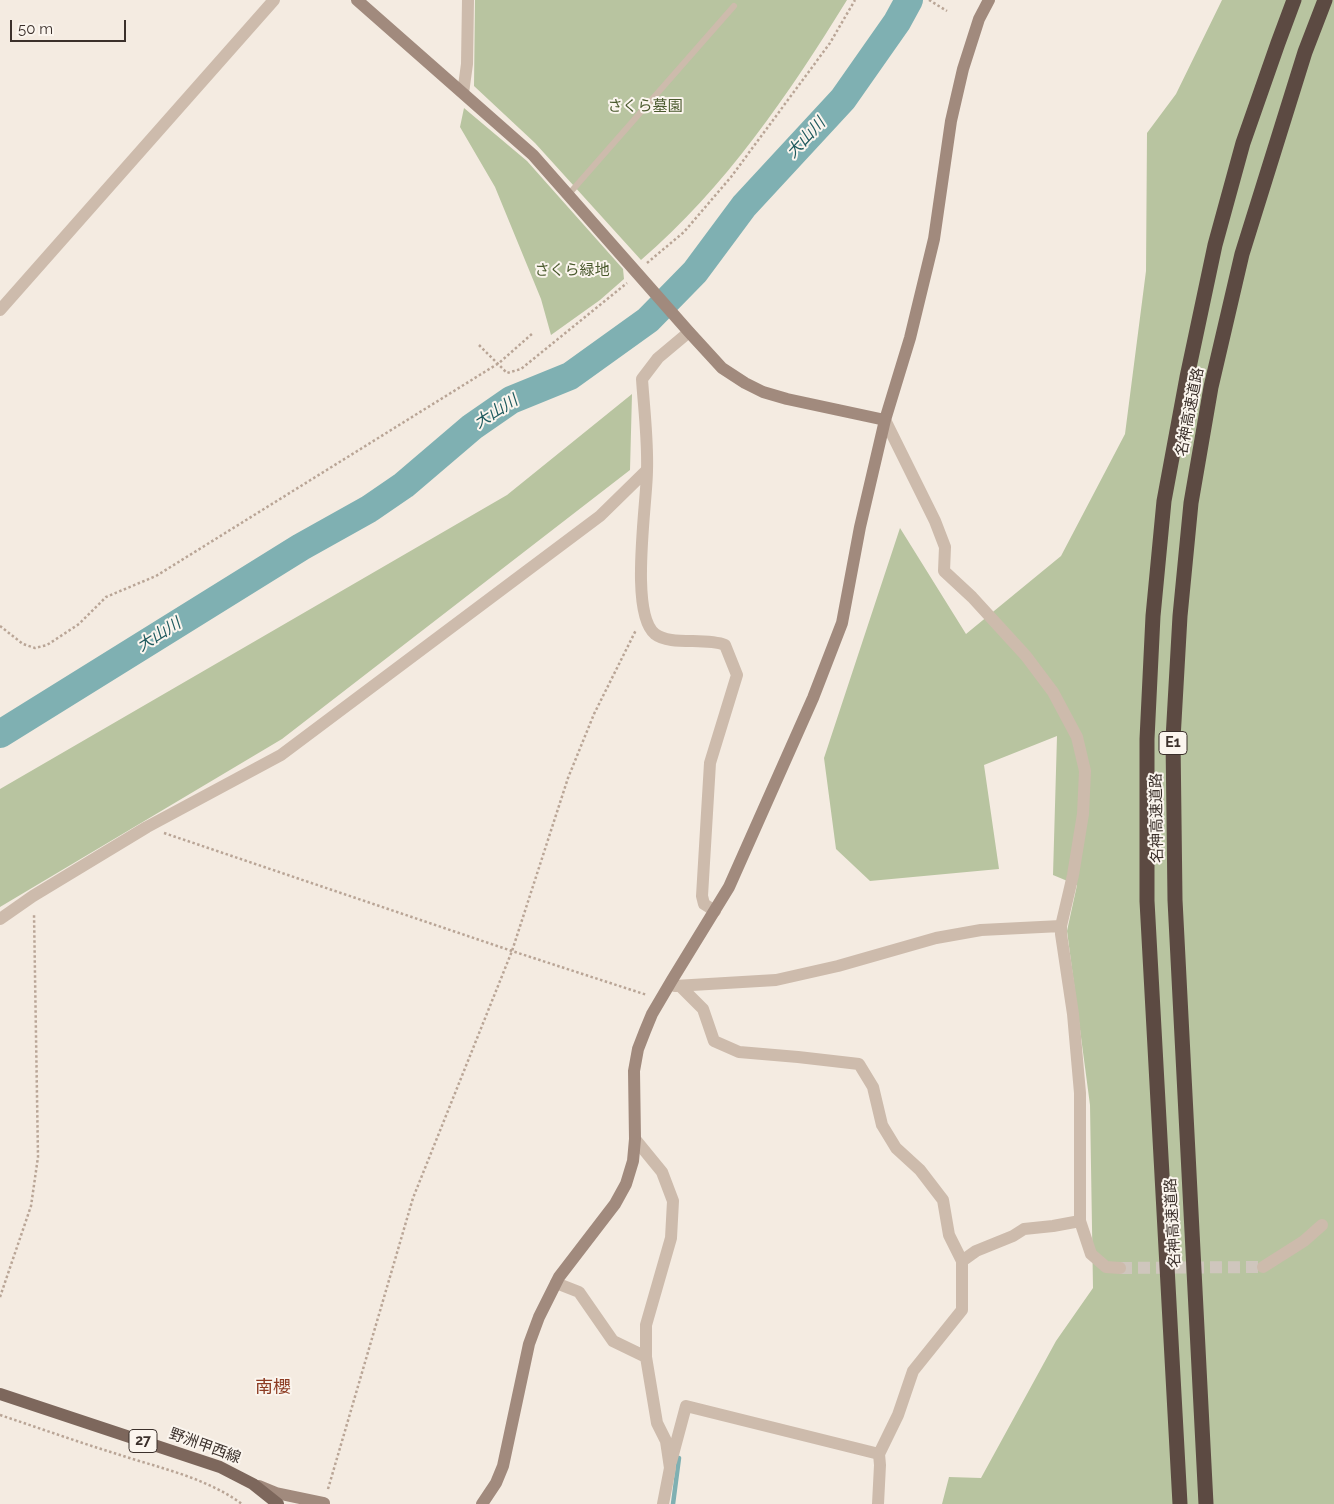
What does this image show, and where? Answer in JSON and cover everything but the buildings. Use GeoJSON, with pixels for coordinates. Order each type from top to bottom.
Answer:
{"type":"FeatureCollection","features":[{"type":"Feature","properties":{"kind":"highway","name":"名神高速道路"},"geometry":{"type":"LineString","coordinates":[[1180,1504],[1147,901],[1147,739],[1154,616],[1164,501],[1187,377],[1215,245],[1244,143],[1294,0]]}},
{"type":"Feature","properties":{"kind":"highway","name":"名神高速道路"},"geometry":{"type":"LineString","coordinates":[[1206,1504],[1175,900],[1173,739],[1180,616],[1191,503],[1211,387],[1242,254],[1302,61],[1325,0]]}},
{"type":"Feature","properties":{"kind":"main road","name":"野洲甲西線"},"geometry":{"type":"LineString","coordinates":[[0,1394],[220,1466],[253,1484],[278,1504]]}},
{"type":"Feature","properties":{"kind":"street"},"geometry":{"type":"LineString","coordinates":[[0,310],[274,0]]}},
{"type":"Feature","properties":{"kind":"street"},"geometry":{"type":"LineString","coordinates":[[357,0],[533,155],[722,368],[763,392],[885,420]]}},
{"type":"Feature","properties":{"kind":"street"},"geometry":{"type":"LineString","coordinates":[[463,93],[467,64],[468,0]]}},
{"type":"Feature","properties":{"kind":"street"},"geometry":{"type":"LineString","coordinates":[[482,1504],[493,1489],[503,1466],[530,1344],[539,1317],[568,1264],[615,1204],[626,1184],[633,1161],[635,1139],[634,1071],[644,1031],[661,999],[674,986],[729,887],[813,698],[842,623],[860,527],[885,420],[910,338],[934,239],[951,121],[963,69],[989,0]]}},
{"type":"Feature","properties":{"kind":"street"},"geometry":{"type":"LineString","coordinates":[[688,331],[658,358],[642,379],[648,470],[641,550],[644,615],[655,635],[667,640],[717,642],[725,645],[737,675],[710,763],[702,896],[704,904],[715,911]]}},
{"type":"Feature","properties":{"kind":"street"},"geometry":{"type":"LineString","coordinates":[[885,420],[935,521],[945,547],[944,572],[972,597],[1026,656],[1053,692],[1078,737],[1085,771],[1083,814],[1061,934],[1073,1014],[1080,1092],[1080,1221],[1091,1254],[1106,1267],[1120,1268]]}},
{"type":"Feature","properties":{"kind":"street"},"geometry":{"type":"LineString","coordinates":[[0,919],[33,896],[147,827],[281,755],[600,516],[648,470]]}},
{"type":"Feature","properties":{"kind":"street"},"geometry":{"type":"LineString","coordinates":[[674,986],[776,980],[838,966],[936,938],[981,930],[1061,926]]}},
{"type":"Feature","properties":{"kind":"street"},"geometry":{"type":"LineString","coordinates":[[674,986],[703,1009],[714,1041],[739,1052],[859,1064],[873,1087],[882,1125],[891,1140],[896,1148],[920,1170],[943,1200],[949,1235],[962,1261],[962,1310],[913,1371],[898,1415],[879,1454],[878,1504]]}},
{"type":"Feature","properties":{"kind":"street"},"geometry":{"type":"LineString","coordinates":[[635,1139],[662,1172],[673,1202],[671,1238],[646,1325],[646,1357],[657,1424],[666,1441],[670,1468]]}},
{"type":"Feature","properties":{"kind":"street"},"geometry":{"type":"LineString","coordinates":[[962,1261],[976,1251],[1013,1236],[1024,1229],[1080,1221]]}},
{"type":"Feature","properties":{"kind":"street"},"geometry":{"type":"LineString","coordinates":[[1263,1267],[1304,1241],[1322,1225]]}},
{"type":"Feature","properties":{"kind":"street"},"geometry":{"type":"LineString","coordinates":[[556,1284],[579,1292],[613,1341],[646,1357]]}},
{"type":"Feature","properties":{"kind":"street"},"geometry":{"type":"LineString","coordinates":[[663,1504],[686,1406],[879,1454]]}},
{"type":"Feature","properties":{"kind":"street"},"geometry":{"type":"LineString","coordinates":[[253,1484],[276,1493],[326,1504]]}},
{"type":"Feature","properties":{"kind":"lane"},"geometry":{"type":"LineString","coordinates":[[568,195],[734,6]]}},
{"type":"Feature","properties":{"kind":"path"},"geometry":{"type":"LineString","coordinates":[[479,345],[507,373],[521,369],[641,278],[649,260],[684,232],[731,177],[830,43],[855,0]]}},
{"type":"Feature","properties":{"kind":"path"},"geometry":{"type":"LineString","coordinates":[[929,0],[947,11]]}},
{"type":"Feature","properties":{"kind":"path"},"geometry":{"type":"LineString","coordinates":[[0,626],[22,644],[35,648],[47,645],[79,624],[106,598],[156,576],[497,365],[533,333]]}},
{"type":"Feature","properties":{"kind":"path"},"geometry":{"type":"LineString","coordinates":[[326,1504],[413,1198],[512,951],[568,778],[594,714],[644,615]]}},
{"type":"Feature","properties":{"kind":"path"},"geometry":{"type":"LineString","coordinates":[[147,827],[512,951],[661,999]]}},
{"type":"Feature","properties":{"kind":"path"},"geometry":{"type":"LineString","coordinates":[[0,1298],[30,1206],[38,1157],[33,896]]}},
{"type":"Feature","properties":{"kind":"path"},"geometry":{"type":"LineString","coordinates":[[0,1415],[168,1470],[205,1484],[242,1504]]}},
{"type":"Feature","properties":{"kind":"green space","name":"さくら墓園"},"geometry":{"type":"Polygon","coordinates":[[[475,0],[847,0],[778,105],[728,171],[672,232],[641,260],[535,143],[474,86],[475,0]]]}},
{"type":"Feature","properties":{"kind":"green space"},"geometry":{"type":"Polygon","coordinates":[[[1222,0],[1334,0],[1334,1504],[942,1504],[949,1477],[981,1478],[1056,1341],[1093,1288],[1090,1105],[1067,931],[1077,885],[1053,875],[1057,736],[984,765],[999,869],[870,881],[836,849],[824,758],[900,528],[966,634],[1061,556],[1125,434],[1146,271],[1147,133],[1176,94],[1222,0]]]}},
{"type":"Feature","properties":{"kind":"green space","name":"さくら緑地"},"geometry":{"type":"Polygon","coordinates":[[[464,108],[527,161],[623,269],[624,279],[600,300],[551,335],[541,299],[495,187],[460,127],[464,108]]]}},
{"type":"Feature","properties":{"kind":"green space"},"geometry":{"type":"Polygon","coordinates":[[[632,394],[630,470],[282,739],[0,907],[0,789],[507,495],[632,394]]]}},
{"type":"Feature","properties":{"kind":"waterway","name":"大山川"},"geometry":{"type":"LineString","coordinates":[[0,734],[301,547],[369,509],[404,485],[472,427],[511,400],[570,376],[648,320],[695,272],[744,206],[843,99],[897,22],[909,0]]}},
{"type":"Feature","properties":{"kind":"waterway"},"geometry":{"type":"LineString","coordinates":[[673,1504],[679,1458]]}},
{"type":"Feature","properties":{"kind":"tunnel"},"geometry":{"type":"LineString","coordinates":[[1120,1268],[1263,1267]]}},
{"type":"Feature","properties":{"kind":"district","name":"南櫻"},"geometry":{"type":"Point","coordinates":[273,1388]}}]}
